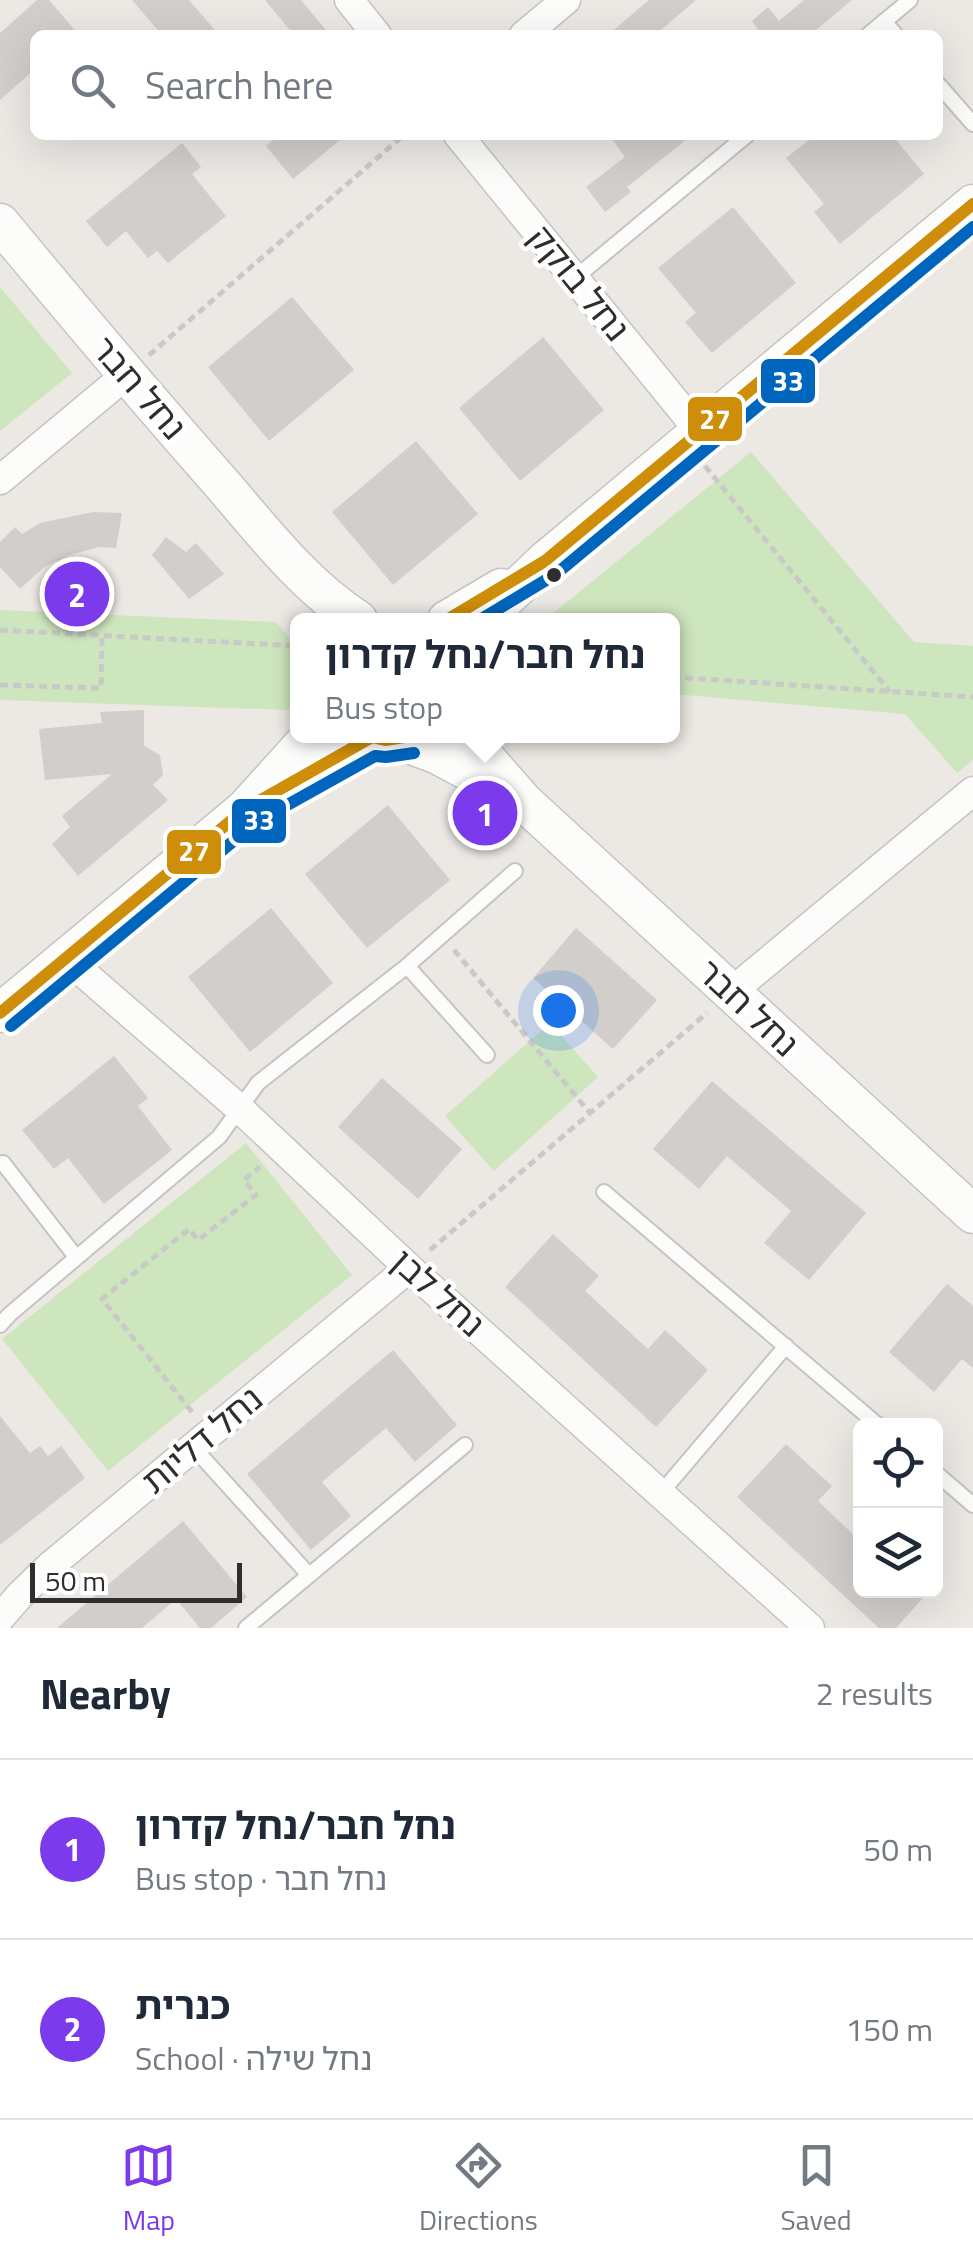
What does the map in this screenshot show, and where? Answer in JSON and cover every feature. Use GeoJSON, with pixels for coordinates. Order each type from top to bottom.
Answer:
{"type":"FeatureCollection","features":[{"type":"Feature","properties":{"kind":"street"},"geometry":{"type":"LineString","coordinates":[[348,0],[373,30]]}},
{"type":"Feature","properties":{"kind":"street"},"geometry":{"type":"LineString","coordinates":[[530,30],[566,0]]}},
{"type":"Feature","properties":{"kind":"street","name":"נחל בוקק"},"geometry":{"type":"LineString","coordinates":[[462,140],[574,278],[693,438]]}},
{"type":"Feature","properties":{"kind":"street"},"geometry":{"type":"LineString","coordinates":[[490,613],[545,561],[973,204]]}},
{"type":"Feature","properties":{"kind":"street","name":"נחל חבר"},"geometry":{"type":"LineString","coordinates":[[0,223],[280,551],[322,593],[349,613]]}},
{"type":"Feature","properties":{"kind":"street"},"geometry":{"type":"LineString","coordinates":[[0,480],[126,375]]}},
{"type":"Feature","properties":{"kind":"street","name":"נחל חבר"},"geometry":{"type":"LineString","coordinates":[[280,551],[310,613]]}},
{"type":"Feature","properties":{"kind":"street"},"geometry":{"type":"LineString","coordinates":[[458,613],[545,561]]}},
{"type":"Feature","properties":{"kind":"street"},"geometry":{"type":"LineString","coordinates":[[0,1013],[245,808],[305,743]]}},
{"type":"Feature","properties":{"kind":"street"},"geometry":{"type":"LineString","coordinates":[[245,808],[375,743]]}},
{"type":"Feature","properties":{"kind":"street","name":"נחל חבר"},"geometry":{"type":"LineString","coordinates":[[402,743],[475,773],[524,802]]}},
{"type":"Feature","properties":{"kind":"street","name":"נחל חבר"},"geometry":{"type":"LineString","coordinates":[[472,743],[524,802],[973,1214]]}},
{"type":"Feature","properties":{"kind":"street"},"geometry":{"type":"LineString","coordinates":[[731,992],[973,790]]}},
{"type":"Feature","properties":{"kind":"street","name":"נחל לבן"},"geometry":{"type":"LineString","coordinates":[[66,958],[239,1108],[409,1268],[810,1628]]}},
{"type":"Feature","properties":{"kind":"street","name":"נחל דליות"},"geometry":{"type":"LineString","coordinates":[[0,1618],[50,1566],[409,1268]]}},
{"type":"Feature","properties":{"kind":"lane"},"geometry":{"type":"LineString","coordinates":[[874,30],[910,0]]}},
{"type":"Feature","properties":{"kind":"lane"},"geometry":{"type":"LineString","coordinates":[[884,21],[892,30]]}},
{"type":"Feature","properties":{"kind":"lane"},"geometry":{"type":"LineString","coordinates":[[943,90],[973,124]]}},
{"type":"Feature","properties":{"kind":"lane"},"geometry":{"type":"LineString","coordinates":[[574,278],[741,140]]}},
{"type":"Feature","properties":{"kind":"lane"},"geometry":{"type":"LineString","coordinates":[[0,1325],[218,1137],[258,1082],[407,966],[515,872]]}},
{"type":"Feature","properties":{"kind":"lane"},"geometry":{"type":"LineString","coordinates":[[407,966],[487,1055]]}},
{"type":"Feature","properties":{"kind":"lane"},"geometry":{"type":"LineString","coordinates":[[2,1163],[76,1258]]}},
{"type":"Feature","properties":{"kind":"lane"},"geometry":{"type":"LineString","coordinates":[[604,1192],[871,1418]]}},
{"type":"Feature","properties":{"kind":"lane"},"geometry":{"type":"LineString","coordinates":[[660,1494],[786,1346]]}},
{"type":"Feature","properties":{"kind":"lane"},"geometry":{"type":"LineString","coordinates":[[201,1441],[309,1575]]}},
{"type":"Feature","properties":{"kind":"lane"},"geometry":{"type":"LineString","coordinates":[[246,1628],[465,1445]]}},
{"type":"Feature","properties":{"kind":"lane"},"geometry":{"type":"LineString","coordinates":[[943,1479],[973,1505]]}},
{"type":"Feature","properties":{"kind":"path"},"geometry":{"type":"LineString","coordinates":[[126,375],[398,140]]}},
{"type":"Feature","properties":{"kind":"path"},"geometry":{"type":"LineString","coordinates":[[693,438],[890,692]]}},
{"type":"Feature","properties":{"kind":"path"},"geometry":{"type":"LineString","coordinates":[[0,630],[290,646]]}},
{"type":"Feature","properties":{"kind":"path"},"geometry":{"type":"LineString","coordinates":[[0,686],[101,688],[102,635]]}},
{"type":"Feature","properties":{"kind":"path"},"geometry":{"type":"LineString","coordinates":[[680,678],[973,698]]}},
{"type":"Feature","properties":{"kind":"path"},"geometry":{"type":"LineString","coordinates":[[442,936],[590,1113]]}},
{"type":"Feature","properties":{"kind":"path"},"geometry":{"type":"LineString","coordinates":[[409,1268],[731,992]]}},
{"type":"Feature","properties":{"kind":"path"},"geometry":{"type":"LineString","coordinates":[[201,1441],[102,1299],[189,1229],[198,1240],[256,1195],[244,1180],[283,1149]]}},
{"type":"Feature","properties":{"kind":"green space"},"geometry":{"type":"Polygon","coordinates":[[[0,287],[72,373],[0,431],[0,287]]]}},
{"type":"Feature","properties":{"kind":"green space"},"geometry":{"type":"Polygon","coordinates":[[[751,452],[914,642],[973,646],[973,760],[957,773],[905,714],[680,695],[680,613],[554,613],[751,452]]]}},
{"type":"Feature","properties":{"kind":"green space"},"geometry":{"type":"Polygon","coordinates":[[[0,610],[276,622],[290,639],[288,710],[0,700],[0,610]]]}},
{"type":"Feature","properties":{"kind":"green space"},"geometry":{"type":"Polygon","coordinates":[[[550,1023],[598,1077],[494,1171],[445,1116],[550,1023]]]}},
{"type":"Feature","properties":{"kind":"green space"},"geometry":{"type":"Polygon","coordinates":[[[246,1143],[352,1275],[108,1471],[2,1339],[246,1143]]]}},
{"type":"Feature","properties":{"kind":"building"},"geometry":{"type":"Polygon","coordinates":[[[37,0],[49,0],[75,30],[30,30],[30,73],[0,100],[0,33],[37,0]]]}},
{"type":"Feature","properties":{"kind":"building"},"geometry":{"type":"Polygon","coordinates":[[[132,0],[189,0],[215,30],[158,30],[132,0]]]}},
{"type":"Feature","properties":{"kind":"building"},"geometry":{"type":"Polygon","coordinates":[[[265,0],[301,0],[326,30],[290,30],[265,0]]]}},
{"type":"Feature","properties":{"kind":"building"},"geometry":{"type":"Polygon","coordinates":[[[649,0],[696,0],[661,30],[614,30],[649,0]]]}},
{"type":"Feature","properties":{"kind":"building"},"geometry":{"type":"Polygon","coordinates":[[[804,0],[852,0],[816,30],[758,30],[752,21],[768,7],[779,21],[804,0]]]}},
{"type":"Feature","properties":{"kind":"building"},"geometry":{"type":"Polygon","coordinates":[[[273,140],[340,140],[293,179],[266,146],[273,140]]]}},
{"type":"Feature","properties":{"kind":"building"},"geometry":{"type":"Polygon","coordinates":[[[613,140],[686,140],[627,187],[631,192],[605,212],[586,187],[625,157],[613,140]]]}},
{"type":"Feature","properties":{"kind":"building"},"geometry":{"type":"Polygon","coordinates":[[[809,140],[896,140],[924,174],[840,244],[814,212],[824,204],[786,158],[809,140]]]}},
{"type":"Feature","properties":{"kind":"building"},"geometry":{"type":"Polygon","coordinates":[[[182,143],[201,167],[192,174],[226,216],[168,263],[157,251],[148,258],[126,231],[107,247],[86,221],[182,143]]]}},
{"type":"Feature","properties":{"kind":"building"},"geometry":{"type":"Polygon","coordinates":[[[733,207],[796,283],[712,353],[685,322],[696,313],[658,268],[733,207]]]}},
{"type":"Feature","properties":{"kind":"building"},"geometry":{"type":"Polygon","coordinates":[[[292,297],[354,370],[269,441],[208,367],[292,297]]]}},
{"type":"Feature","properties":{"kind":"building"},"geometry":{"type":"Polygon","coordinates":[[[543,337],[604,410],[520,481],[459,408],[543,337]]]}},
{"type":"Feature","properties":{"kind":"building"},"geometry":{"type":"Polygon","coordinates":[[[416,441],[478,514],[393,585],[332,512],[416,441]]]}},
{"type":"Feature","properties":{"kind":"building"},"geometry":{"type":"Polygon","coordinates":[[[93,512],[122,513],[116,548],[99,547],[70,555],[44,567],[20,589],[0,567],[0,542],[15,527],[22,534],[40,523],[93,512]]]}},
{"type":"Feature","properties":{"kind":"building"},"geometry":{"type":"Polygon","coordinates":[[[166,537],[186,552],[196,543],[224,574],[189,599],[152,555],[166,537]]]}},
{"type":"Feature","properties":{"kind":"building"},"geometry":{"type":"Polygon","coordinates":[[[144,710],[144,746],[160,755],[163,775],[153,785],[168,800],[78,876],[52,844],[70,827],[62,816],[112,774],[45,780],[39,729],[102,723],[100,712],[144,710]]]}},
{"type":"Feature","properties":{"kind":"building"},"geometry":{"type":"Polygon","coordinates":[[[388,805],[450,880],[367,948],[305,874],[388,805]]]}},
{"type":"Feature","properties":{"kind":"building"},"geometry":{"type":"Polygon","coordinates":[[[271,908],[333,983],[250,1052],[188,977],[271,908]]]}},
{"type":"Feature","properties":{"kind":"building"},"geometry":{"type":"Polygon","coordinates":[[[576,928],[657,1000],[613,1049],[533,978],[576,928]]]}},
{"type":"Feature","properties":{"kind":"building"},"geometry":{"type":"Polygon","coordinates":[[[114,1056],[148,1098],[138,1106],[172,1150],[104,1204],[68,1158],[54,1169],[22,1130],[114,1056]]]}},
{"type":"Feature","properties":{"kind":"building"},"geometry":{"type":"Polygon","coordinates":[[[382,1078],[462,1149],[418,1199],[338,1127],[382,1078]]]}},
{"type":"Feature","properties":{"kind":"building"},"geometry":{"type":"Polygon","coordinates":[[[712,1081],[866,1213],[809,1280],[764,1243],[791,1211],[727,1156],[699,1189],[653,1149],[712,1081]]]}},
{"type":"Feature","properties":{"kind":"building"},"geometry":{"type":"Polygon","coordinates":[[[553,1234],[599,1276],[585,1291],[648,1349],[665,1330],[708,1370],[656,1427],[505,1287],[553,1234]]]}},
{"type":"Feature","properties":{"kind":"building"},"geometry":{"type":"Polygon","coordinates":[[[947,1284],[973,1306],[973,1368],[962,1359],[934,1392],[889,1352],[947,1284]]]}},
{"type":"Feature","properties":{"kind":"building"},"geometry":{"type":"Polygon","coordinates":[[[393,1350],[457,1425],[415,1462],[386,1428],[322,1482],[351,1516],[311,1550],[247,1474],[393,1350]]]}},
{"type":"Feature","properties":{"kind":"building"},"geometry":{"type":"Polygon","coordinates":[[[0,1416],[30,1453],[40,1446],[48,1456],[61,1446],[85,1478],[0,1545],[0,1416]]]}},
{"type":"Feature","properties":{"kind":"building"},"geometry":{"type":"Polygon","coordinates":[[[786,1444],[832,1486],[818,1501],[853,1534],[853,1598],[923,1598],[896,1628],[879,1628],[737,1497],[786,1444]]]}},
{"type":"Feature","properties":{"kind":"building"},"geometry":{"type":"Polygon","coordinates":[[[183,1521],[247,1597],[211,1628],[200,1628],[176,1599],[142,1628],[57,1628],[183,1521]]]}},
{"type":"Feature","properties":{"kind":"transit line","name":"27"},"geometry":{"type":"LineString","coordinates":[[459,613],[545,561],[973,204]]}},
{"type":"Feature","properties":{"kind":"transit line","name":"33"},"geometry":{"type":"LineString","coordinates":[[492,613],[556,574],[973,227]]}},
{"type":"Feature","properties":{"kind":"transit line","name":"27"},"geometry":{"type":"LineString","coordinates":[[0,1013],[245,809],[361,743]]}},
{"type":"Feature","properties":{"kind":"transit line","name":"33"},"geometry":{"type":"LineString","coordinates":[[11,1026],[255,823],[375,756],[414,753]]}},
{"type":"Feature","properties":{"kind":"place","name":"כנרית"},"geometry":{"type":"Point","coordinates":[77,594]}},
{"type":"Feature","properties":{"kind":"place","name":"נחל חבר/נחל קדרון"},"geometry":{"type":"Point","coordinates":[485,813]}}]}
